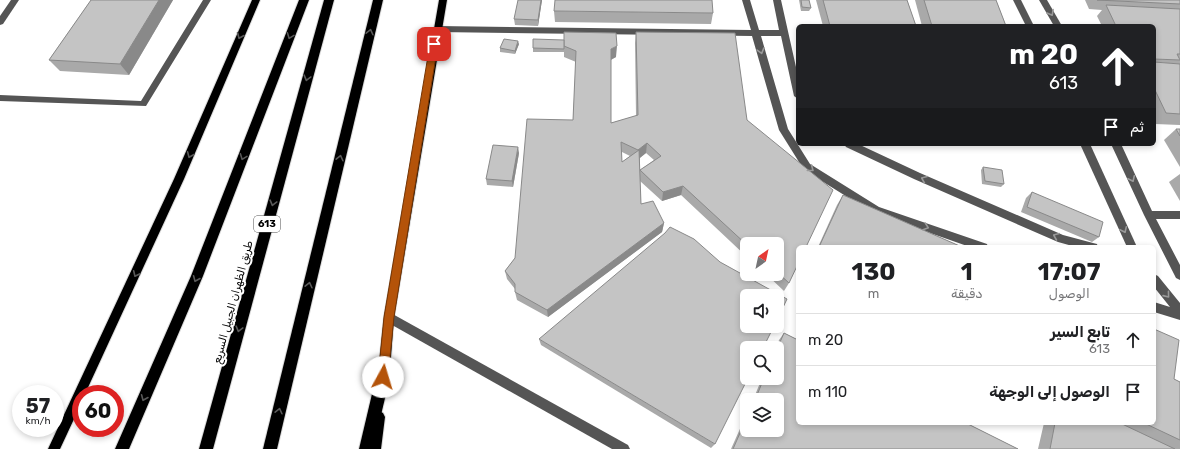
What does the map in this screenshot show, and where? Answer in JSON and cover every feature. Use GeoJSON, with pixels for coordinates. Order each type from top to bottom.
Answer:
{"type":"FeatureCollection","features":[{"type":"Feature","properties":{"kind":"highway"},"geometry":{"type":"LineString","coordinates":[[122,449],[197,276],[304,0]]}},
{"type":"Feature","properties":{"kind":"highway","name":"طريق الظهران الجبيل السريع"},"geometry":{"type":"LineString","coordinates":[[206,449],[329,0]]}},
{"type":"Feature","properties":{"kind":"highway"},"geometry":{"type":"LineString","coordinates":[[270,449],[378,0]]}},
{"type":"Feature","properties":{"kind":"highway"},"geometry":{"type":"LineString","coordinates":[[366,449],[383,377]]}},
{"type":"Feature","properties":{"kind":"main road"},"geometry":{"type":"LineString","coordinates":[[54,449],[179,179],[256,0]]}},
{"type":"Feature","properties":{"kind":"main road"},"geometry":{"type":"LineString","coordinates":[[375,449],[389,317],[443,0]]}},
{"type":"Feature","properties":{"kind":"street"},"geometry":{"type":"LineString","coordinates":[[0,22],[15,0]]}},
{"type":"Feature","properties":{"kind":"street"},"geometry":{"type":"LineString","coordinates":[[0,98],[143,104],[207,0]]}},
{"type":"Feature","properties":{"kind":"street"},"geometry":{"type":"LineString","coordinates":[[746,0],[784,130],[807,167],[876,210],[977,245]]}},
{"type":"Feature","properties":{"kind":"street"},"geometry":{"type":"LineString","coordinates":[[777,0],[794,61],[796,78]]}},
{"type":"Feature","properties":{"kind":"street"},"geometry":{"type":"LineString","coordinates":[[1017,0],[1029,24]]}},
{"type":"Feature","properties":{"kind":"street"},"geometry":{"type":"LineString","coordinates":[[1043,0],[1057,24]]}},
{"type":"Feature","properties":{"kind":"street"},"geometry":{"type":"LineString","coordinates":[[437,29],[785,33]]}},
{"type":"Feature","properties":{"kind":"street"},"geometry":{"type":"LineString","coordinates":[[853,146],[917,176],[1062,239],[1086,245]]}},
{"type":"Feature","properties":{"kind":"street"},"geometry":{"type":"LineString","coordinates":[[1086,146],[1131,245]]}},
{"type":"Feature","properties":{"kind":"street"},"geometry":{"type":"LineString","coordinates":[[1117,146],[1149,215],[1180,275]]}},
{"type":"Feature","properties":{"kind":"street"},"geometry":{"type":"LineString","coordinates":[[1149,215],[1180,215]]}},
{"type":"Feature","properties":{"kind":"street"},"geometry":{"type":"LineString","coordinates":[[1156,281],[1180,311]]}},
{"type":"Feature","properties":{"kind":"street"},"geometry":{"type":"LineString","coordinates":[[1156,308],[1180,315]]}},
{"type":"Feature","properties":{"kind":"street"},"geometry":{"type":"LineString","coordinates":[[389,317],[624,449]]}},
{"type":"Feature","properties":{"kind":"building"},"geometry":{"type":"Polygon","coordinates":[[[91,0],[159,0],[120,64],[49,60],[91,0]]]}},
{"type":"Feature","properties":{"kind":"building"},"geometry":{"type":"Polygon","coordinates":[[[518,0],[541,0],[538,20],[514,19],[518,0]]]}},
{"type":"Feature","properties":{"kind":"building"},"geometry":{"type":"Polygon","coordinates":[[[555,0],[712,0],[713,13],[554,11],[555,0]]]}},
{"type":"Feature","properties":{"kind":"building"},"geometry":{"type":"Polygon","coordinates":[[[801,0],[809,0],[811,8],[802,7],[801,0]]]}},
{"type":"Feature","properties":{"kind":"building"},"geometry":{"type":"Polygon","coordinates":[[[823,0],[907,0],[915,24],[829,24],[823,0]]]}},
{"type":"Feature","properties":{"kind":"building"},"geometry":{"type":"Polygon","coordinates":[[[924,0],[996,0],[1005,24],[931,24],[924,0]]]}},
{"type":"Feature","properties":{"kind":"building"},"geometry":{"type":"Polygon","coordinates":[[[1097,0],[1180,0],[1180,4],[1097,0]]]}},
{"type":"Feature","properties":{"kind":"building"},"geometry":{"type":"Polygon","coordinates":[[[1106,5],[1180,9],[1180,54],[1177,54],[1180,60],[1156,59],[1156,24],[1115,24],[1106,5]]]}},
{"type":"Feature","properties":{"kind":"building"},"geometry":{"type":"Polygon","coordinates":[[[564,32],[616,33],[617,46],[611,49],[611,123],[638,115],[636,32],[735,33],[747,120],[833,190],[807,245],[796,245],[796,268],[789,283],[784,278],[784,237],[740,237],[740,239],[683,186],[663,192],[640,170],[661,156],[647,143],[638,150],[621,142],[622,162],[639,150],[641,204],[653,201],[664,223],[547,310],[515,292],[515,284],[505,271],[515,258],[527,119],[573,120],[576,51],[564,46],[564,32]]]}},
{"type":"Feature","properties":{"kind":"building"},"geometry":{"type":"Polygon","coordinates":[[[504,39],[518,41],[515,51],[500,48],[504,39]]]}},
{"type":"Feature","properties":{"kind":"building"},"geometry":{"type":"Polygon","coordinates":[[[533,39],[564,40],[564,49],[533,48],[533,39]]]}},
{"type":"Feature","properties":{"kind":"building"},"geometry":{"type":"Polygon","coordinates":[[[1156,62],[1180,64],[1180,114],[1166,113],[1156,92],[1156,62]]]}},
{"type":"Feature","properties":{"kind":"building"},"geometry":{"type":"Polygon","coordinates":[[[1176,129],[1180,129],[1180,136],[1176,129]]]}},
{"type":"Feature","properties":{"kind":"building"},"geometry":{"type":"Polygon","coordinates":[[[493,145],[518,147],[512,181],[486,179],[493,145]]]}},
{"type":"Feature","properties":{"kind":"building"},"geometry":{"type":"Polygon","coordinates":[[[983,167],[1002,170],[1004,184],[985,181],[983,167]]]}},
{"type":"Feature","properties":{"kind":"building"},"geometry":{"type":"Polygon","coordinates":[[[1032,192],[1103,222],[1099,237],[1027,207],[1032,192]]]}},
{"type":"Feature","properties":{"kind":"building"},"geometry":{"type":"Polygon","coordinates":[[[843,195],[957,245],[820,245],[843,195]]]}},
{"type":"Feature","properties":{"kind":"building"},"geometry":{"type":"Polygon","coordinates":[[[670,227],[694,239],[720,262],[740,273],[740,281],[754,281],[769,289],[740,289],[740,333],[770,333],[766,341],[740,341],[740,385],[744,385],[715,444],[539,339],[665,233],[670,227]]]}},
{"type":"Feature","properties":{"kind":"building"},"geometry":{"type":"Polygon","coordinates":[[[784,297],[787,299],[784,305],[784,297]]]}},
{"type":"Feature","properties":{"kind":"building"},"geometry":{"type":"Polygon","coordinates":[[[1156,330],[1179,340],[1174,379],[1180,382],[1180,440],[1148,425],[1156,425],[1156,330]]]}},
{"type":"Feature","properties":{"kind":"building"},"geometry":{"type":"Polygon","coordinates":[[[784,333],[796,339],[796,425],[970,425],[1018,449],[733,449],[740,433],[740,437],[784,437],[784,393],[758,393],[761,385],[784,385],[784,341],[780,341],[784,333]]]}},
{"type":"Feature","properties":{"kind":"building"},"geometry":{"type":"Polygon","coordinates":[[[1055,425],[1124,425],[1175,449],[1050,449],[1055,425]]]}},
{"type":"Feature","properties":{"kind":"route"},"geometry":{"type":"LineString","coordinates":[[383,377],[389,317],[434,44]]}}]}
